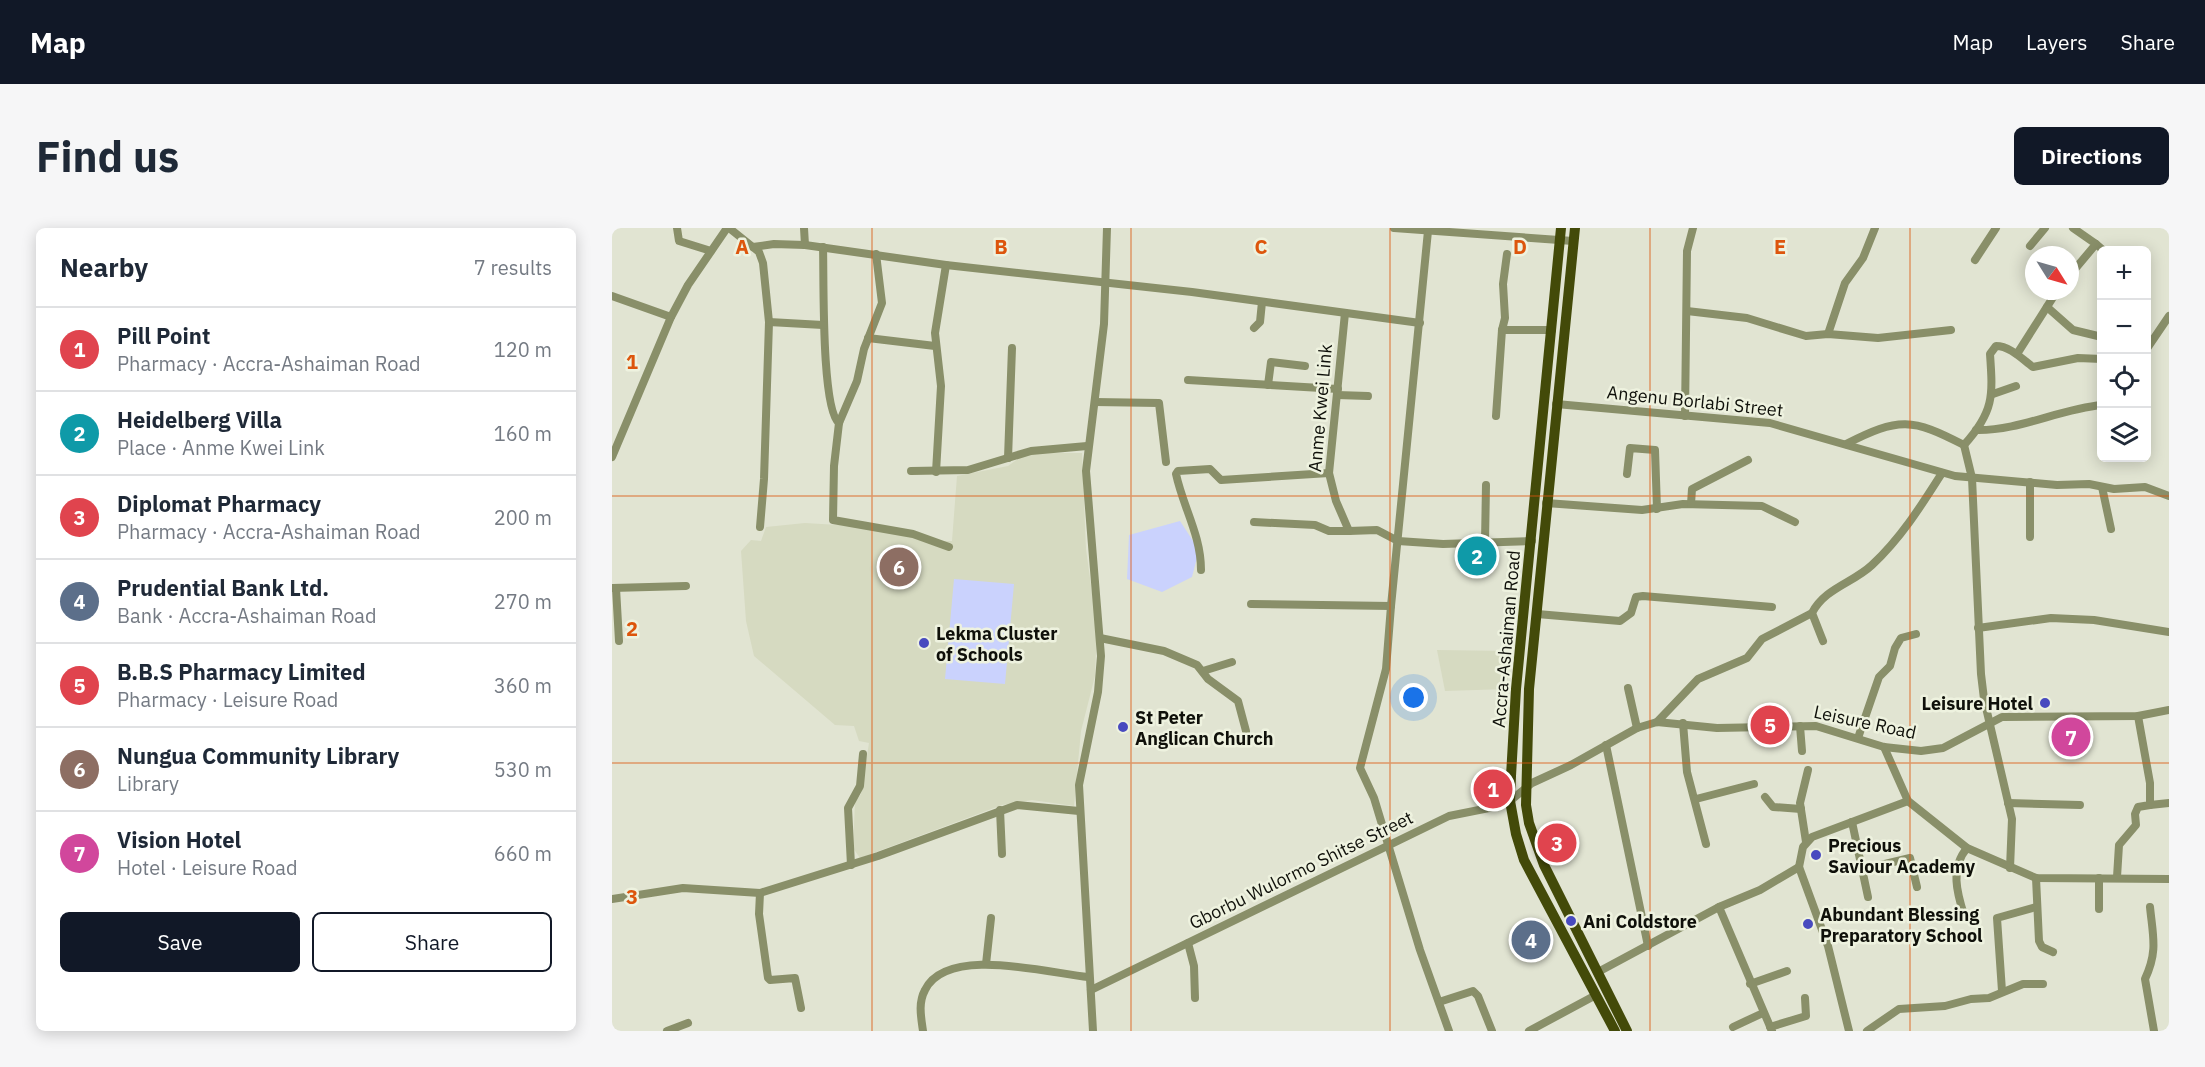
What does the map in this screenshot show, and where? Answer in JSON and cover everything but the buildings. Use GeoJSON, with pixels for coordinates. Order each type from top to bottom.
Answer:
{"type":"FeatureCollection","features":[{"type":"Feature","properties":{"kind":"main road","name":"Accra-Ashaiman Road"},"geometry":{"type":"LineString","coordinates":[[1561,228],[1516,689],[1510,801],[1524,860],[1614,1031]]}},
{"type":"Feature","properties":{"kind":"main road","name":"Accra-Ashaiman Road"},"geometry":{"type":"LineString","coordinates":[[1575,228],[1529,689],[1526,787],[1529,823],[1544,865],[1627,1031]]}},
{"type":"Feature","properties":{"kind":"street"},"geometry":{"type":"LineString","coordinates":[[677,228],[680,241],[711,251]]}},
{"type":"Feature","properties":{"kind":"street"},"geometry":{"type":"LineString","coordinates":[[612,457],[671,317],[688,285],[728,228],[762,257],[769,322],[765,468],[760,527]]}},
{"type":"Feature","properties":{"kind":"street"},"geometry":{"type":"LineString","coordinates":[[804,228],[805,245]]}},
{"type":"Feature","properties":{"kind":"street"},"geometry":{"type":"LineString","coordinates":[[1092,1029],[1079,811],[1080,776],[1099,682],[1100,638],[1086,471],[1087,446],[1095,402],[1104,324],[1107,228]]}},
{"type":"Feature","properties":{"kind":"street"},"geometry":{"type":"LineString","coordinates":[[1394,228],[1428,231],[1509,232],[1573,240]]}},
{"type":"Feature","properties":{"kind":"street"},"geometry":{"type":"LineString","coordinates":[[1685,416],[1687,251],[1693,228]]}},
{"type":"Feature","properties":{"kind":"street"},"geometry":{"type":"LineString","coordinates":[[1828,334],[1845,283],[1863,258],[1875,228]]}},
{"type":"Feature","properties":{"kind":"street"},"geometry":{"type":"LineString","coordinates":[[1975,260],[1996,228]]}},
{"type":"Feature","properties":{"kind":"street"},"geometry":{"type":"LineString","coordinates":[[2030,246],[2045,228]]}},
{"type":"Feature","properties":{"kind":"street"},"geometry":{"type":"LineString","coordinates":[[2073,228],[2098,246]]}},
{"type":"Feature","properties":{"kind":"street"},"geometry":{"type":"LineString","coordinates":[[1428,231],[1398,541],[1380,697],[1359,763],[1374,798],[1388,848],[1449,1031]]}},
{"type":"Feature","properties":{"kind":"street"},"geometry":{"type":"LineString","coordinates":[[753,247],[774,244],[823,247],[946,265],[1104,282],[1420,323]]}},
{"type":"Feature","properties":{"kind":"street"},"geometry":{"type":"LineString","coordinates":[[823,247],[823,325],[832,416],[839,423]]}},
{"type":"Feature","properties":{"kind":"street"},"geometry":{"type":"LineString","coordinates":[[2079,266],[2097,249]]}},
{"type":"Feature","properties":{"kind":"street"},"geometry":{"type":"LineString","coordinates":[[876,254],[882,303],[868,338],[857,381],[839,423],[834,466],[833,520],[913,534],[949,547]]}},
{"type":"Feature","properties":{"kind":"street"},"geometry":{"type":"LineString","coordinates":[[1496,416],[1502,330],[1505,318],[1503,284],[1507,254]]}},
{"type":"Feature","properties":{"kind":"street"},"geometry":{"type":"LineString","coordinates":[[936,472],[940,387],[935,346],[946,265]]}},
{"type":"Feature","properties":{"kind":"street"},"geometry":{"type":"LineString","coordinates":[[612,296],[671,317]]}},
{"type":"Feature","properties":{"kind":"street"},"geometry":{"type":"LineString","coordinates":[[2018,354],[2052,300]]}},
{"type":"Feature","properties":{"kind":"street"},"geometry":{"type":"LineString","coordinates":[[1254,327],[1260,322],[1262,302]]}},
{"type":"Feature","properties":{"kind":"street"},"geometry":{"type":"LineString","coordinates":[[2047,307],[2073,330],[2097,336]]}},
{"type":"Feature","properties":{"kind":"street"},"geometry":{"type":"LineString","coordinates":[[1687,311],[1747,318],[1806,336],[1828,334],[1878,338],[1951,330]]}},
{"type":"Feature","properties":{"kind":"street","name":"Anme Kwei Link"},"geometry":{"type":"LineString","coordinates":[[1345,313],[1329,473],[1336,501],[1349,531]]}},
{"type":"Feature","properties":{"kind":"street"},"geometry":{"type":"LineString","coordinates":[[2151,343],[2168,319]]}},
{"type":"Feature","properties":{"kind":"street"},"geometry":{"type":"LineString","coordinates":[[769,322],[823,325]]}},
{"type":"Feature","properties":{"kind":"street"},"geometry":{"type":"LineString","coordinates":[[1502,330],[1552,330]]}},
{"type":"Feature","properties":{"kind":"street"},"geometry":{"type":"LineString","coordinates":[[868,338],[935,346]]}},
{"type":"Feature","properties":{"kind":"street"},"geometry":{"type":"LineString","coordinates":[[1964,445],[1988,412],[1993,394],[1992,350],[2001,346],[2018,354],[2033,367],[2078,358],[2097,359]]}},
{"type":"Feature","properties":{"kind":"street"},"geometry":{"type":"LineString","coordinates":[[1008,458],[1012,348]]}},
{"type":"Feature","properties":{"kind":"street"},"geometry":{"type":"LineString","coordinates":[[1268,385],[1271,362],[1305,366]]}},
{"type":"Feature","properties":{"kind":"street"},"geometry":{"type":"LineString","coordinates":[[1188,380],[1268,385],[1368,396]]}},
{"type":"Feature","properties":{"kind":"street"},"geometry":{"type":"LineString","coordinates":[[1993,394],[2016,386]]}},
{"type":"Feature","properties":{"kind":"street"},"geometry":{"type":"LineString","coordinates":[[1095,402],[1159,403],[1166,462]]}},
{"type":"Feature","properties":{"kind":"street","name":"Angenu Borlabi Street"},"geometry":{"type":"LineString","coordinates":[[1556,404],[1770,423],[1942,473],[1972,478],[2089,484],[2102,487],[2145,487],[2169,496]]}},
{"type":"Feature","properties":{"kind":"street"},"geometry":{"type":"LineString","coordinates":[[1976,430],[2005,429],[2083,407],[2097,406]]}},
{"type":"Feature","properties":{"kind":"street"},"geometry":{"type":"LineString","coordinates":[[1846,444],[1900,423],[1932,428],[1964,445],[1972,478],[1978,628],[1984,699],[2012,819],[2010,868]]}},
{"type":"Feature","properties":{"kind":"street"},"geometry":{"type":"LineString","coordinates":[[911,471],[968,470],[1032,451],[1087,446]]}},
{"type":"Feature","properties":{"kind":"street"},"geometry":{"type":"LineString","coordinates":[[1627,474],[1630,448],[1655,450],[1657,509]]}},
{"type":"Feature","properties":{"kind":"street"},"geometry":{"type":"LineString","coordinates":[[1691,504],[1692,489],[1748,460]]}},
{"type":"Feature","properties":{"kind":"street"},"geometry":{"type":"LineString","coordinates":[[1201,570],[1196,534],[1179,489],[1176,474],[1178,471],[1210,468],[1218,479],[1226,480],[1329,473]]}},
{"type":"Feature","properties":{"kind":"street"},"geometry":{"type":"LineString","coordinates":[[1657,722],[1698,679],[1747,658],[1762,639],[1812,613],[1818,602],[1871,566],[1895,541],[1942,473]]}},
{"type":"Feature","properties":{"kind":"street"},"geometry":{"type":"LineString","coordinates":[[2030,482],[2030,537]]}},
{"type":"Feature","properties":{"kind":"street"},"geometry":{"type":"LineString","coordinates":[[1485,542],[1486,485]]}},
{"type":"Feature","properties":{"kind":"street"},"geometry":{"type":"LineString","coordinates":[[2102,487],[2111,529]]}},
{"type":"Feature","properties":{"kind":"street"},"geometry":{"type":"LineString","coordinates":[[1546,503],[1657,509],[1691,504],[1762,506],[1795,522]]}},
{"type":"Feature","properties":{"kind":"street"},"geometry":{"type":"LineString","coordinates":[[1254,522],[1318,526],[1329,531],[1377,530],[1398,541],[1443,544],[1532,541]]}},
{"type":"Feature","properties":{"kind":"street"},"geometry":{"type":"LineString","coordinates":[[619,640],[614,588],[686,586]]}},
{"type":"Feature","properties":{"kind":"street"},"geometry":{"type":"LineString","coordinates":[[1537,614],[1620,621],[1628,618],[1636,597],[1643,596],[1772,607]]}},
{"type":"Feature","properties":{"kind":"street"},"geometry":{"type":"LineString","coordinates":[[1251,604],[1391,606]]}},
{"type":"Feature","properties":{"kind":"street"},"geometry":{"type":"LineString","coordinates":[[1812,613],[1823,640]]}},
{"type":"Feature","properties":{"kind":"street"},"geometry":{"type":"LineString","coordinates":[[1978,628],[2051,618],[2094,620],[2169,632]]}},
{"type":"Feature","properties":{"kind":"street"},"geometry":{"type":"LineString","coordinates":[[1858,738],[1879,677],[1890,666],[1894,648],[1901,639],[1916,634]]}},
{"type":"Feature","properties":{"kind":"street"},"geometry":{"type":"LineString","coordinates":[[1100,638],[1164,651],[1203,671],[1208,679],[1238,701],[1246,731]]}},
{"type":"Feature","properties":{"kind":"street"},"geometry":{"type":"LineString","coordinates":[[1203,671],[1232,662]]}},
{"type":"Feature","properties":{"kind":"street"},"geometry":{"type":"LineString","coordinates":[[1628,688],[1636,728]]}},
{"type":"Feature","properties":{"kind":"street","name":"Leisure Road"},"geometry":{"type":"LineString","coordinates":[[1526,787],[1636,728],[1657,722],[1717,728],[1816,726],[1884,747],[1921,751],[1943,748],[2002,717],[2024,715],[2138,716],[2169,710]]}},
{"type":"Feature","properties":{"kind":"street"},"geometry":{"type":"LineString","coordinates":[[2138,716],[2150,783],[2150,806]]}},
{"type":"Feature","properties":{"kind":"street"},"geometry":{"type":"LineString","coordinates":[[1683,723],[1687,772],[1696,799],[1706,844]]}},
{"type":"Feature","properties":{"kind":"street"},"geometry":{"type":"LineString","coordinates":[[1800,726],[1802,751]]}},
{"type":"Feature","properties":{"kind":"street"},"geometry":{"type":"LineString","coordinates":[[1606,745],[1648,946]]}},
{"type":"Feature","properties":{"kind":"street"},"geometry":{"type":"LineString","coordinates":[[1884,747],[1908,801],[1967,848],[2010,868],[2036,878],[2169,879]]}},
{"type":"Feature","properties":{"kind":"street"},"geometry":{"type":"LineString","coordinates":[[851,865],[848,808],[860,786],[863,754]]}},
{"type":"Feature","properties":{"kind":"street"},"geometry":{"type":"LineString","coordinates":[[1808,770],[1800,796],[1806,842],[1799,867],[1828,946],[1849,1031]]}},
{"type":"Feature","properties":{"kind":"street"},"geometry":{"type":"LineString","coordinates":[[1696,799],[1754,784]]}},
{"type":"Feature","properties":{"kind":"street","name":"Gborbu Wulormo Shitse Street"},"geometry":{"type":"LineString","coordinates":[[1091,990],[1388,848],[1449,816],[1499,806],[1510,801],[1526,787]]}},
{"type":"Feature","properties":{"kind":"street"},"geometry":{"type":"LineString","coordinates":[[1765,797],[1773,807],[1801,809]]}},
{"type":"Feature","properties":{"kind":"street"},"geometry":{"type":"LineString","coordinates":[[1806,842],[1812,837],[1908,801]]}},
{"type":"Feature","properties":{"kind":"street"},"geometry":{"type":"LineString","coordinates":[[2008,803],[2080,805]]}},
{"type":"Feature","properties":{"kind":"street"},"geometry":{"type":"LineString","coordinates":[[2117,877],[2121,842],[2136,825],[2138,807],[2169,803]]}},
{"type":"Feature","properties":{"kind":"street"},"geometry":{"type":"LineString","coordinates":[[612,899],[683,888],[760,893],[851,865],[1000,810],[1026,805],[1079,811]]}},
{"type":"Feature","properties":{"kind":"street"},"geometry":{"type":"LineString","coordinates":[[1000,810],[1002,854]]}},
{"type":"Feature","properties":{"kind":"street"},"geometry":{"type":"LineString","coordinates":[[1852,822],[1868,897]]}},
{"type":"Feature","properties":{"kind":"street"},"geometry":{"type":"LineString","coordinates":[[1964,915],[1956,886],[1960,856],[1967,848]]}},
{"type":"Feature","properties":{"kind":"street"},"geometry":{"type":"LineString","coordinates":[[1864,870],[1910,858],[1917,887]]}},
{"type":"Feature","properties":{"kind":"street"},"geometry":{"type":"LineString","coordinates":[[1598,972],[1719,908],[1760,890],[1799,867]]}},
{"type":"Feature","properties":{"kind":"street"},"geometry":{"type":"LineString","coordinates":[[2036,878],[2039,941],[2042,947],[2053,952]]}},
{"type":"Feature","properties":{"kind":"street"},"geometry":{"type":"LineString","coordinates":[[2098,878],[2099,909]]}},
{"type":"Feature","properties":{"kind":"street"},"geometry":{"type":"LineString","coordinates":[[760,893],[759,914],[768,978],[770,980],[795,978],[801,1008]]}},
{"type":"Feature","properties":{"kind":"street"},"geometry":{"type":"LineString","coordinates":[[2002,991],[1997,918],[2036,907]]}},
{"type":"Feature","properties":{"kind":"street"},"geometry":{"type":"LineString","coordinates":[[2150,907],[2151,932],[2155,945],[2152,969],[2145,979],[2154,1031]]}},
{"type":"Feature","properties":{"kind":"street"},"geometry":{"type":"LineString","coordinates":[[1719,908],[1771,1029],[1806,1016],[1805,998]]}},
{"type":"Feature","properties":{"kind":"street"},"geometry":{"type":"LineString","coordinates":[[986,964],[991,918]]}},
{"type":"Feature","properties":{"kind":"street"},"geometry":{"type":"LineString","coordinates":[[1188,943],[1194,966],[1195,998]]}},
{"type":"Feature","properties":{"kind":"street"},"geometry":{"type":"LineString","coordinates":[[923,1031],[920,1010],[922,996],[929,982],[954,967],[986,964],[1088,976]]}},
{"type":"Feature","properties":{"kind":"street"},"geometry":{"type":"LineString","coordinates":[[1750,984],[1787,971]]}},
{"type":"Feature","properties":{"kind":"street"},"geometry":{"type":"LineString","coordinates":[[1867,1031],[1899,1009],[1946,1006],[1971,999],[1989,998],[2023,984],[2043,984]]}},
{"type":"Feature","properties":{"kind":"street"},"geometry":{"type":"LineString","coordinates":[[1439,1002],[1473,991],[1478,996],[1492,1031]]}},
{"type":"Feature","properties":{"kind":"street"},"geometry":{"type":"LineString","coordinates":[[1529,1031],[1596,995]]}},
{"type":"Feature","properties":{"kind":"street"},"geometry":{"type":"LineString","coordinates":[[1733,1027],[1763,1013]]}},
{"type":"Feature","properties":{"kind":"street"},"geometry":{"type":"LineString","coordinates":[[667,1031],[688,1023]]}},
{"type":"Feature","properties":{"kind":"shaded area","name":"Lekma Cluster of Schools"},"geometry":{"type":"Polygon","coordinates":[[[1026,453],[1082,453],[1086,549],[1097,629],[1095,676],[1081,731],[1074,806],[1032,800],[1002,805],[860,858],[853,848],[855,802],[861,794],[869,743],[859,741],[854,726],[835,725],[754,656],[746,621],[741,551],[751,540],[761,541],[766,527],[805,523],[872,527],[935,541],[952,541],[957,476],[1008,466],[1026,453]]]}},
{"type":"Feature","properties":{"kind":"shaded area"},"geometry":{"type":"Polygon","coordinates":[[[1180,521],[1199,550],[1192,577],[1162,592],[1127,579],[1129,535],[1180,521]]]}},
{"type":"Feature","properties":{"kind":"shaded area"},"geometry":{"type":"Polygon","coordinates":[[[954,579],[1014,584],[1005,684],[945,679],[954,579]]]}},
{"type":"Feature","properties":{"kind":"shaded area"},"geometry":{"type":"Polygon","coordinates":[[[1437,650],[1509,651],[1507,689],[1445,691],[1437,650]]]}},
{"type":"Feature","properties":{"kind":"place","name":"Heidelberg Villa"},"geometry":{"type":"Point","coordinates":[1477,556]}},
{"type":"Feature","properties":{"kind":"place","name":"Nungua Community Library"},"geometry":{"type":"Point","coordinates":[899,567]}},
{"type":"Feature","properties":{"kind":"place","name":"Lekma Cluster of Schools"},"geometry":{"type":"Point","coordinates":[924,643]}},
{"type":"Feature","properties":{"kind":"place","name":"Leisure Hotel"},"geometry":{"type":"Point","coordinates":[2045,703]}},
{"type":"Feature","properties":{"kind":"place","name":"B.B.S Pharmacy Limited"},"geometry":{"type":"Point","coordinates":[1770,725]}},
{"type":"Feature","properties":{"kind":"place","name":"St Peter Anglican Church"},"geometry":{"type":"Point","coordinates":[1123,727]}},
{"type":"Feature","properties":{"kind":"place","name":"Vision Hotel"},"geometry":{"type":"Point","coordinates":[2071,737]}},
{"type":"Feature","properties":{"kind":"place","name":"Pill Point"},"geometry":{"type":"Point","coordinates":[1493,789]}},
{"type":"Feature","properties":{"kind":"place","name":"Diplomat Pharmacy"},"geometry":{"type":"Point","coordinates":[1557,843]}},
{"type":"Feature","properties":{"kind":"place","name":"Precious Saviour Academy"},"geometry":{"type":"Point","coordinates":[1816,855]}},
{"type":"Feature","properties":{"kind":"place","name":"Ani Coldstore"},"geometry":{"type":"Point","coordinates":[1571,921]}},
{"type":"Feature","properties":{"kind":"place","name":"Abundant Blessing Preparatory School"},"geometry":{"type":"Point","coordinates":[1808,924]}},
{"type":"Feature","properties":{"kind":"place","name":"Prudential Bank Ltd."},"geometry":{"type":"Point","coordinates":[1531,940]}}]}
